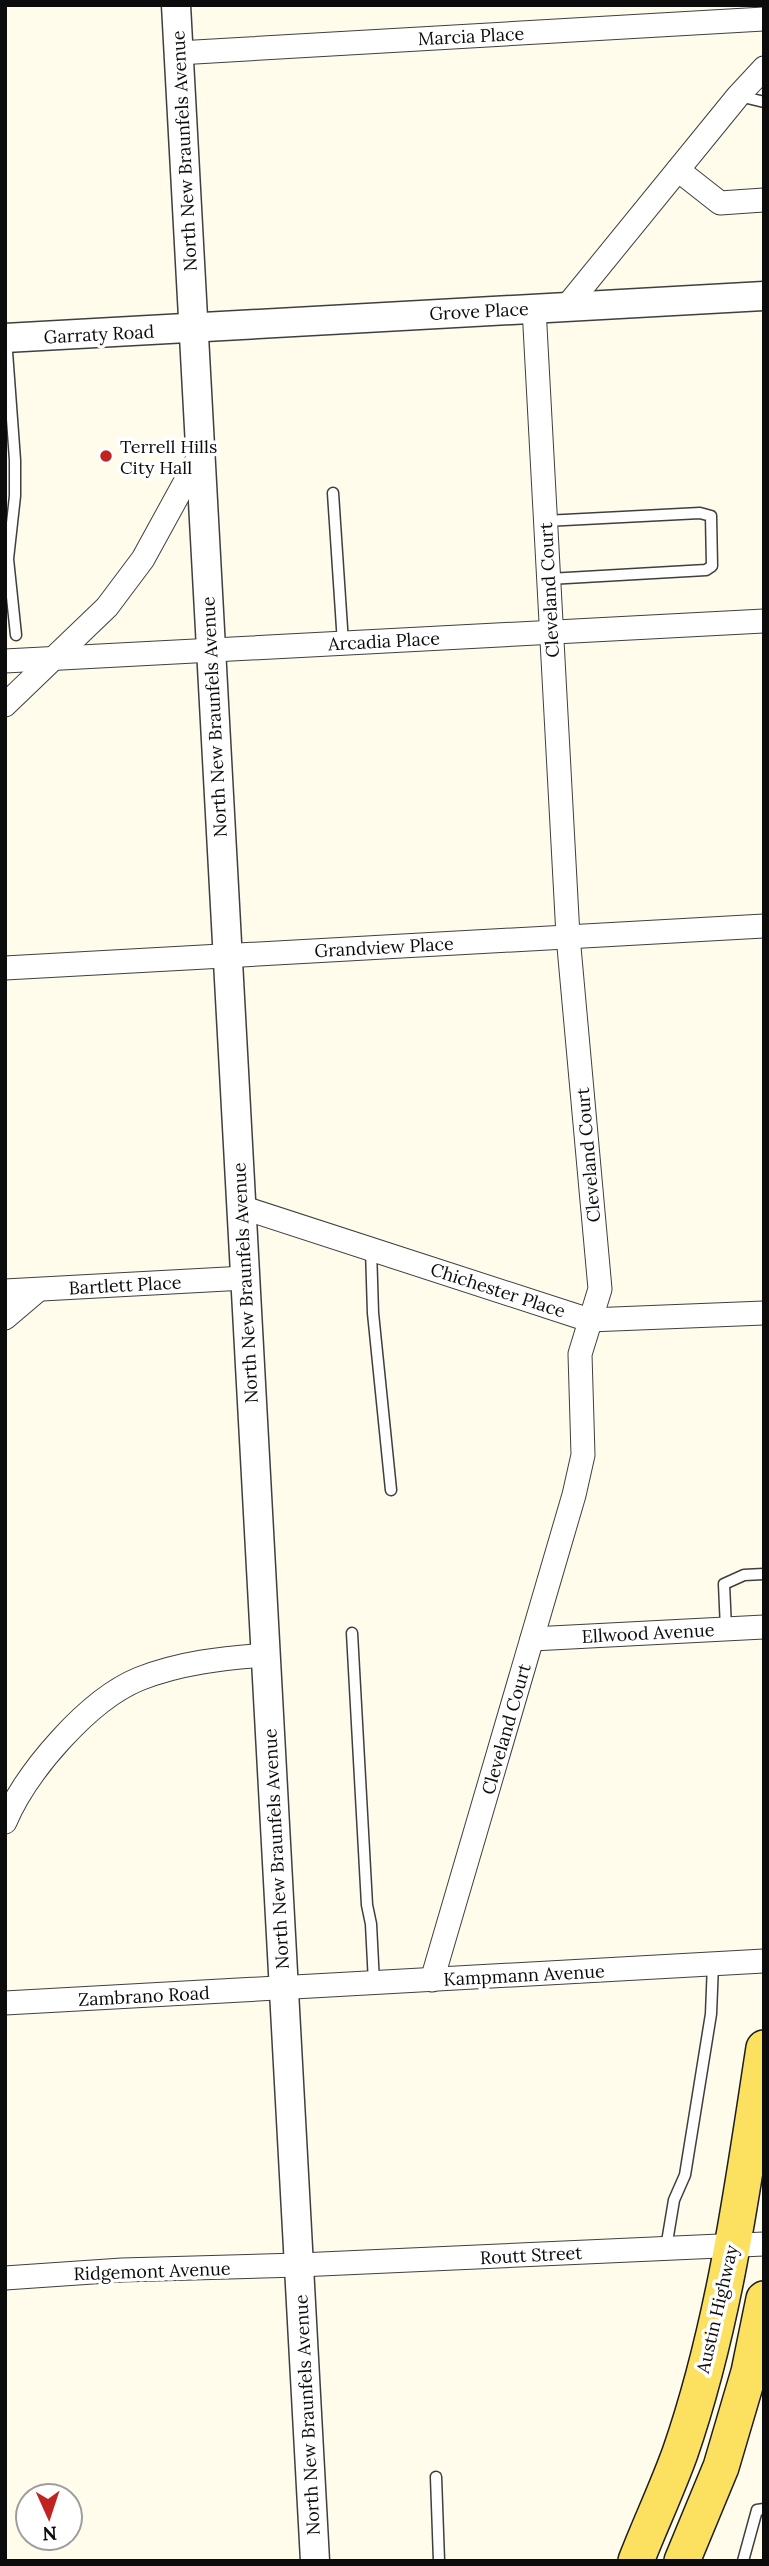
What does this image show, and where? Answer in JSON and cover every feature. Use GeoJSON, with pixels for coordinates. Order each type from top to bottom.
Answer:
{"type":"FeatureCollection","features":[{"type":"Feature","properties":{"kind":"main road","name":"Austin Highway"},"geometry":{"type":"LineString","coordinates":[[636,2561],[680,2453],[707,2361],[748,2245],[764,2048]]}},
{"type":"Feature","properties":{"kind":"main road"},"geometry":{"type":"LineString","coordinates":[[682,2561],[721,2467],[749,2372],[764,2299]]}},
{"type":"Feature","properties":{"kind":"street","name":"North New Braunfels Avenue"},"geometry":{"type":"LineString","coordinates":[[176,5],[316,2561]]}},
{"type":"Feature","properties":{"kind":"street","name":"Marcia Place"},"geometry":{"type":"LineString","coordinates":[[178,53],[764,19]]}},
{"type":"Feature","properties":{"kind":"street"},"geometry":{"type":"LineString","coordinates":[[567,306],[738,96],[764,68]]}},
{"type":"Feature","properties":{"kind":"street"},"geometry":{"type":"LineString","coordinates":[[678,170],[720,203],[764,200]]}},
{"type":"Feature","properties":{"kind":"street","name":"Grove Place"},"geometry":{"type":"LineString","coordinates":[[193,329],[764,296]]}},
{"type":"Feature","properties":{"kind":"street","name":"Cleveland Court"},"geometry":{"type":"LineString","coordinates":[[432,1980],[583,1455],[580,1354],[600,1289],[568,936],[534,308]]}},
{"type":"Feature","properties":{"kind":"street","name":"Garraty Road"},"geometry":{"type":"LineString","coordinates":[[6,338],[193,329]]}},
{"type":"Feature","properties":{"kind":"street"},"geometry":{"type":"LineString","coordinates":[[5,705],[107,607],[143,559],[200,455]]}},
{"type":"Feature","properties":{"kind":"street","name":"Arcadia Place"},"geometry":{"type":"LineString","coordinates":[[5,661],[764,621]]}},
{"type":"Feature","properties":{"kind":"street","name":"Grandview Place"},"geometry":{"type":"LineString","coordinates":[[5,968],[764,926]]}},
{"type":"Feature","properties":{"kind":"street","name":"Chichester Place"},"geometry":{"type":"LineString","coordinates":[[241,1207],[589,1320],[764,1313]]}},
{"type":"Feature","properties":{"kind":"street","name":"Bartlett Place"},"geometry":{"type":"LineString","coordinates":[[5,1291],[245,1278]]}},
{"type":"Feature","properties":{"kind":"street"},"geometry":{"type":"LineString","coordinates":[[5,1318],[38,1290]]}},
{"type":"Feature","properties":{"kind":"street","name":"Ellwood Avenue"},"geometry":{"type":"LineString","coordinates":[[532,1639],[764,1627]]}},
{"type":"Feature","properties":{"kind":"street"},"geometry":{"type":"LineString","coordinates":[[5,1822],[14,1802],[36,1769],[58,1743],[106,1699],[138,1680],[194,1664],[266,1655]]}},
{"type":"Feature","properties":{"kind":"street","name":"Kampmann Avenue"},"geometry":{"type":"LineString","coordinates":[[284,1988],[764,1961]]}},
{"type":"Feature","properties":{"kind":"street","name":"Zambrano Road"},"geometry":{"type":"LineString","coordinates":[[5,2003],[284,1988]]}},
{"type":"Feature","properties":{"kind":"street","name":"Routt Street"},"geometry":{"type":"LineString","coordinates":[[299,2265],[748,2245]]}},
{"type":"Feature","properties":{"kind":"street","name":"Ridgemont Avenue"},"geometry":{"type":"LineString","coordinates":[[5,2278],[122,2270],[299,2265]]}},
{"type":"Feature","properties":{"kind":"lane"},"geometry":{"type":"LineString","coordinates":[[738,96],[764,102]]}},
{"type":"Feature","properties":{"kind":"lane"},"geometry":{"type":"LineString","coordinates":[[6,338],[15,460],[15,496],[8,559],[16,635]]}},
{"type":"Feature","properties":{"kind":"lane"},"geometry":{"type":"LineString","coordinates":[[333,493],[343,643]]}},
{"type":"Feature","properties":{"kind":"lane"},"geometry":{"type":"LineString","coordinates":[[545,521],[700,513],[711,516],[712,566],[706,570],[548,579]]}},
{"type":"Feature","properties":{"kind":"lane"},"geometry":{"type":"LineString","coordinates":[[370,1249],[373,1313],[391,1490]]}},
{"type":"Feature","properties":{"kind":"lane"},"geometry":{"type":"LineString","coordinates":[[726,1629],[724,1584],[744,1574],[764,1574]]}},
{"type":"Feature","properties":{"kind":"lane"},"geometry":{"type":"LineString","coordinates":[[352,1633],[374,1983]]}},
{"type":"Feature","properties":{"kind":"lane"},"geometry":{"type":"LineString","coordinates":[[666,2248],[674,2200],[685,2175],[711,2014],[713,1964]]}},
{"type":"Feature","properties":{"kind":"lane"},"geometry":{"type":"LineString","coordinates":[[436,2477],[439,2561]]}},
{"type":"Feature","properties":{"kind":"lane"},"geometry":{"type":"LineString","coordinates":[[743,2561],[757,2510],[764,2509]]}},
{"type":"Feature","properties":{"kind":"place","name":"Terrell Hills City Hall"},"geometry":{"type":"Point","coordinates":[106,456]}}]}
